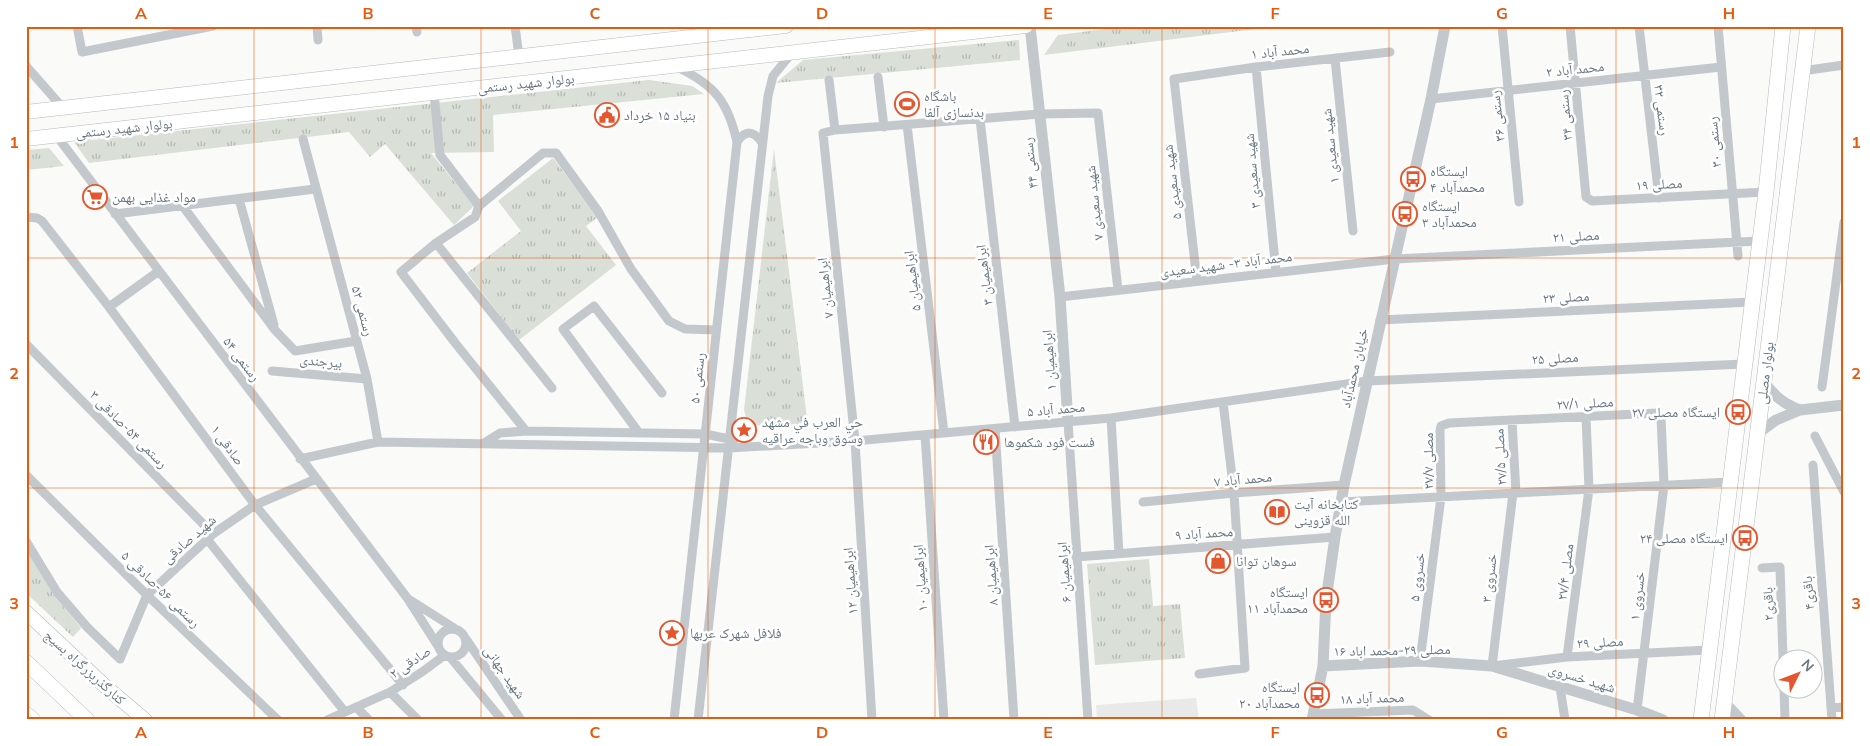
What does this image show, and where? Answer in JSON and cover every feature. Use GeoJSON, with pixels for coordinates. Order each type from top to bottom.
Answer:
{"type":"FeatureCollection","features":[{"type":"Feature","properties":{"kind":"main road","name":"بولوار شهید رستمی"},"geometry":{"type":"LineString","coordinates":[[26,112],[712,36],[747,28],[786,26]]}},
{"type":"Feature","properties":{"kind":"main road","name":"بولوار شهید رستمی"},"geometry":{"type":"LineString","coordinates":[[26,139],[1028,26]]}},
{"type":"Feature","properties":{"kind":"main road","name":"بولوار مصلی"},"geometry":{"type":"LineString","coordinates":[[1701,720],[1766,192],[1783,26]]}},
{"type":"Feature","properties":{"kind":"main road","name":"بولوار مصلی"},"geometry":{"type":"LineString","coordinates":[[1722,720],[1808,26]]}},
{"type":"Feature","properties":{"kind":"main road","name":"کنارگذربزرگراه بسیج"},"geometry":{"type":"LineString","coordinates":[[26,612],[106,687],[145,720]]}},
{"type":"Feature","properties":{"kind":"main road"},"geometry":{"type":"LineString","coordinates":[[26,657],[38,673]]}},
{"type":"Feature","properties":{"kind":"main road"},"geometry":{"type":"LineString","coordinates":[[26,662],[87,720]]}},
{"type":"Feature","properties":{"kind":"main road"},"geometry":{"type":"LineString","coordinates":[[106,687],[134,720]]}},
{"type":"Feature","properties":{"kind":"main road"},"geometry":{"type":"LineString","coordinates":[[26,714],[33,720]]}},
{"type":"Feature","properties":{"kind":"street"},"geometry":{"type":"LineString","coordinates":[[77,26],[82,52],[213,26]]}},
{"type":"Feature","properties":{"kind":"street"},"geometry":{"type":"LineString","coordinates":[[317,26],[318,40]]}},
{"type":"Feature","properties":{"kind":"street"},"geometry":{"type":"LineString","coordinates":[[515,26],[519,56]]}},
{"type":"Feature","properties":{"kind":"street","name":"رستمی ۴۴"},"geometry":{"type":"LineString","coordinates":[[1028,26],[1040,114],[1060,297]]}},
{"type":"Feature","properties":{"kind":"street","name":"خیابان محمدآباد"},"geometry":{"type":"LineString","coordinates":[[1313,717],[1323,666],[1326,600],[1344,485],[1431,99],[1445,26]]}},
{"type":"Feature","properties":{"kind":"street","name":"رستمی ۳۶"},"geometry":{"type":"LineString","coordinates":[[1502,26],[1519,202]]}},
{"type":"Feature","properties":{"kind":"street","name":"رستمی ۳۴"},"geometry":{"type":"LineString","coordinates":[[1570,26],[1586,197],[1588,200]]}},
{"type":"Feature","properties":{"kind":"street","name":"رستمی ۳۲"},"geometry":{"type":"LineString","coordinates":[[1639,26],[1659,198]]}},
{"type":"Feature","properties":{"kind":"street","name":"رستمی ۳۰"},"geometry":{"type":"LineString","coordinates":[[1718,26],[1738,256]]}},
{"type":"Feature","properties":{"kind":"street","name":"محمد آباد ۱"},"geometry":{"type":"LineString","coordinates":[[1174,79],[1256,67],[1390,52]]}},
{"type":"Feature","properties":{"kind":"street"},"geometry":{"type":"LineString","coordinates":[[698,720],[768,96],[773,76],[792,54]]}},
{"type":"Feature","properties":{"kind":"street","name":"شهید سعیدی ۱"},"geometry":{"type":"LineString","coordinates":[[1335,59],[1353,231]]}},
{"type":"Feature","properties":{"kind":"street"},"geometry":{"type":"LineString","coordinates":[[1802,71],[1844,64]]}},
{"type":"Feature","properties":{"kind":"street"},"geometry":{"type":"LineString","coordinates":[[26,66],[63,108]]}},
{"type":"Feature","properties":{"kind":"street","name":"رستمی ۵۰"},"geometry":{"type":"LineString","coordinates":[[674,720],[737,142],[732,121],[725,105],[712,89],[688,72],[675,66]]}},
{"type":"Feature","properties":{"kind":"street","name":"شهید سعیدی ۳"},"geometry":{"type":"LineString","coordinates":[[1256,67],[1276,272]]}},
{"type":"Feature","properties":{"kind":"street","name":"محمد آباد ۲"},"geometry":{"type":"LineString","coordinates":[[1431,99],[1721,67]]}},
{"type":"Feature","properties":{"kind":"street"},"geometry":{"type":"LineString","coordinates":[[878,77],[884,126]]}},
{"type":"Feature","properties":{"kind":"street","name":"شهید سعیدی ۵"},"geometry":{"type":"LineString","coordinates":[[1174,79],[1197,281]]}},
{"type":"Feature","properties":{"kind":"street"},"geometry":{"type":"LineString","coordinates":[[829,80],[835,130],[1040,114]]}},
{"type":"Feature","properties":{"kind":"street"},"geometry":{"type":"LineString","coordinates":[[434,94],[440,155],[479,206]]}},
{"type":"Feature","properties":{"kind":"street","name":"شهید سعیدی ۷"},"geometry":{"type":"LineString","coordinates":[[1040,114],[1098,114],[1118,290]]}},
{"type":"Feature","properties":{"kind":"street","name":"ابراهیمیان ۳"},"geometry":{"type":"LineString","coordinates":[[980,119],[1015,427]]}},
{"type":"Feature","properties":{"kind":"street","name":"ابراهیمیان ۵"},"geometry":{"type":"LineString","coordinates":[[907,125],[944,433]]}},
{"type":"Feature","properties":{"kind":"street","name":"ابراهیمیان ۷"},"geometry":{"type":"LineString","coordinates":[[835,130],[823,133],[855,441]]}},
{"type":"Feature","properties":{"kind":"street"},"geometry":{"type":"LineString","coordinates":[[737,142],[742,135],[750,133],[757,136],[762,143]]}},
{"type":"Feature","properties":{"kind":"street","name":"رستمی ۵۴"},"geometry":{"type":"LineString","coordinates":[[56,135],[408,598],[438,646]]}},
{"type":"Feature","properties":{"kind":"street","name":"رستمی ۵۲"},"geometry":{"type":"LineString","coordinates":[[303,139],[367,379],[378,442]]}},
{"type":"Feature","properties":{"kind":"street"},"geometry":{"type":"LineString","coordinates":[[526,431],[400,272],[436,243],[475,217],[479,206],[543,153],[556,153],[598,211],[631,269],[669,321],[685,329],[716,330]]}},
{"type":"Feature","properties":{"kind":"street"},"geometry":{"type":"LineString","coordinates":[[115,214],[315,189]]}},
{"type":"Feature","properties":{"kind":"street","name":"مصلی ۱۹"},"geometry":{"type":"LineString","coordinates":[[1588,200],[1766,192]]}},
{"type":"Feature","properties":{"kind":"street"},"geometry":{"type":"LineString","coordinates":[[239,198],[275,330]]}},
{"type":"Feature","properties":{"kind":"street"},"geometry":{"type":"LineString","coordinates":[[182,206],[275,330],[294,351],[356,341]]}},
{"type":"Feature","properties":{"kind":"street","name":"صادقی ۱"},"geometry":{"type":"LineString","coordinates":[[26,217],[37,218],[42,221],[109,307],[255,505],[403,685]]}},
{"type":"Feature","properties":{"kind":"street"},"geometry":{"type":"LineString","coordinates":[[1822,387],[1844,222]]}},
{"type":"Feature","properties":{"kind":"street","name":"مصلی ۲۱"},"geometry":{"type":"LineString","coordinates":[[1395,259],[1759,241]]}},
{"type":"Feature","properties":{"kind":"street"},"geometry":{"type":"LineString","coordinates":[[436,243],[552,388]]}},
{"type":"Feature","properties":{"kind":"street","name":"محمد آباد ۳- شهید سعیدی"},"geometry":{"type":"LineString","coordinates":[[1060,297],[1395,259]]}},
{"type":"Feature","properties":{"kind":"street"},"geometry":{"type":"LineString","coordinates":[[109,307],[158,271]]}},
{"type":"Feature","properties":{"kind":"street","name":"ابراهیمیان ۱"},"geometry":{"type":"LineString","coordinates":[[1060,297],[1068,422]]}},
{"type":"Feature","properties":{"kind":"street","name":"مصلی ۲۳"},"geometry":{"type":"LineString","coordinates":[[1380,320],[1752,302]]}},
{"type":"Feature","properties":{"kind":"street"},"geometry":{"type":"LineString","coordinates":[[639,433],[563,329],[594,306],[662,393]]}},
{"type":"Feature","properties":{"kind":"street","name":"رستمی ۵۴-صادقی ۳"},"geometry":{"type":"LineString","coordinates":[[26,344],[210,537],[345,712]]}},
{"type":"Feature","properties":{"kind":"street","name":"مصلی ۲۵"},"geometry":{"type":"LineString","coordinates":[[1366,381],[1744,364]]}},
{"type":"Feature","properties":{"kind":"street","name":"بیرجندی"},"geometry":{"type":"LineString","coordinates":[[272,371],[367,379]]}},
{"type":"Feature","properties":{"kind":"street","name":"محمد آباد ۵"},"geometry":{"type":"LineString","coordinates":[[300,458],[378,442],[729,448],[855,441],[1111,418],[1366,381]]}},
{"type":"Feature","properties":{"kind":"street"},"geometry":{"type":"LineString","coordinates":[[1764,382],[1773,395],[1785,404],[1800,410]]}},
{"type":"Feature","properties":{"kind":"street"},"geometry":{"type":"LineString","coordinates":[[1199,674],[1245,668],[1234,493],[1223,402]]}},
{"type":"Feature","properties":{"kind":"street"},"geometry":{"type":"LineString","coordinates":[[1758,433],[1776,420],[1800,410],[1844,405]]}},
{"type":"Feature","properties":{"kind":"street","name":"مصلی ۲۷/۱"},"geometry":{"type":"LineString","coordinates":[[1442,426],[1449,423],[1658,413],[1661,418],[1664,486]]}},
{"type":"Feature","properties":{"kind":"street","name":"مصلی ۲۷/۴"},"geometry":{"type":"LineString","coordinates":[[1568,658],[1589,489],[1586,417]]}},
{"type":"Feature","properties":{"kind":"street"},"geometry":{"type":"LineString","coordinates":[[1111,418],[1119,554]]}},
{"type":"Feature","properties":{"kind":"street","name":"مصلی ۲۷/۵"},"geometry":{"type":"LineString","coordinates":[[1512,421],[1514,493]]}},
{"type":"Feature","properties":{"kind":"street","name":"ابراهیمیان ۶"},"geometry":{"type":"LineString","coordinates":[[1068,422],[1088,720]]}},
{"type":"Feature","properties":{"kind":"street","name":"مصلی ۲۷/۷"},"geometry":{"type":"LineString","coordinates":[[1441,497],[1440,431],[1442,426]]}},
{"type":"Feature","properties":{"kind":"street","name":"ابراهیمیان ۸"},"geometry":{"type":"LineString","coordinates":[[995,429],[1014,720]]}},
{"type":"Feature","properties":{"kind":"street"},"geometry":{"type":"LineString","coordinates":[[483,444],[500,433],[526,431],[705,434],[731,438],[745,446]]}},
{"type":"Feature","properties":{"kind":"street","name":"ابراهیمیان ۱۰"},"geometry":{"type":"LineString","coordinates":[[924,435],[944,720]]}},
{"type":"Feature","properties":{"kind":"street"},"geometry":{"type":"LineString","coordinates":[[1815,436],[1844,492]]}},
{"type":"Feature","properties":{"kind":"street","name":"ابراهیمیان ۱۲"},"geometry":{"type":"LineString","coordinates":[[855,441],[872,720]]}},
{"type":"Feature","properties":{"kind":"street","name":"باقری۴"},"geometry":{"type":"LineString","coordinates":[[1812,465],[1832,720]]}},
{"type":"Feature","properties":{"kind":"street","name":"رستمی ۵۶-صادقی ۵"},"geometry":{"type":"LineString","coordinates":[[26,475],[147,595],[278,720]]}},
{"type":"Feature","properties":{"kind":"street","name":"شهید صادقی"},"geometry":{"type":"LineString","coordinates":[[26,541],[57,592],[87,627],[120,659],[147,595],[210,537],[255,505],[316,479]]}},
{"type":"Feature","properties":{"kind":"street"},"geometry":{"type":"LineString","coordinates":[[1341,502],[1730,482]]}},
{"type":"Feature","properties":{"kind":"street","name":"محمد آباد ۷"},"geometry":{"type":"LineString","coordinates":[[1143,502],[1344,485]]}},
{"type":"Feature","properties":{"kind":"street","name":"خسروی ۱"},"geometry":{"type":"LineString","coordinates":[[1644,715],[1644,653],[1664,486]]}},
{"type":"Feature","properties":{"kind":"street","name":"خسروی ۳"},"geometry":{"type":"LineString","coordinates":[[1492,666],[1514,493]]}},
{"type":"Feature","properties":{"kind":"street","name":"خسروی ۵"},"geometry":{"type":"LineString","coordinates":[[1420,661],[1441,497]]}},
{"type":"Feature","properties":{"kind":"street","name":"محمد آباد ۹"},"geometry":{"type":"LineString","coordinates":[[1076,557],[1335,537]]}},
{"type":"Feature","properties":{"kind":"street","name":"باقری۲"},"geometry":{"type":"LineString","coordinates":[[1762,568],[1780,567],[1783,648]]}},
{"type":"Feature","properties":{"kind":"street","name":"رستمی ۵۴"},"geometry":{"type":"LineString","coordinates":[[408,598],[454,628]]}},
{"type":"Feature","properties":{"kind":"street"},"geometry":{"type":"LineString","coordinates":[[448,656],[456,656],[464,650],[466,639],[459,630],[454,628],[443,631],[440,635],[438,646],[502,720]]}},
{"type":"Feature","properties":{"kind":"street","name":"شهید جهانی"},"geometry":{"type":"LineString","coordinates":[[466,639],[522,720]]}},
{"type":"Feature","properties":{"kind":"street","name":"مصلی ۲۹"},"geometry":{"type":"LineString","coordinates":[[1492,666],[1568,658],[1709,650]]}},
{"type":"Feature","properties":{"kind":"street","name":"صادقی ۲"},"geometry":{"type":"LineString","coordinates":[[327,720],[390,692],[448,656]]}},
{"type":"Feature","properties":{"kind":"street","name":"مصلی ۲۹-محمد اباد ۱۶"},"geometry":{"type":"LineString","coordinates":[[1323,666],[1420,661],[1492,666]]}},
{"type":"Feature","properties":{"kind":"street","name":"شهید خسروی"},"geometry":{"type":"LineString","coordinates":[[1492,666],[1663,720]]}},
{"type":"Feature","properties":{"kind":"street"},"geometry":{"type":"LineString","coordinates":[[1560,687],[1565,720]]}},
{"type":"Feature","properties":{"kind":"street","name":"صادقی ۲"},"geometry":{"type":"LineString","coordinates":[[390,692],[418,720]]}},
{"type":"Feature","properties":{"kind":"street"},"geometry":{"type":"LineString","coordinates":[[1784,698],[1785,720]]}},
{"type":"Feature","properties":{"kind":"street"},"geometry":{"type":"LineString","coordinates":[[1724,702],[1741,720]]}},
{"type":"Feature","properties":{"kind":"street"},"geometry":{"type":"LineString","coordinates":[[356,707],[369,720]]}},
{"type":"Feature","properties":{"kind":"street"},"geometry":{"type":"LineString","coordinates":[[1830,708],[1844,707]]}},
{"type":"Feature","properties":{"kind":"street","name":"محمد آباد ۱۸"},"geometry":{"type":"LineString","coordinates":[[1313,717],[1412,710],[1430,720]]}},
{"type":"Feature","properties":{"kind":"shaded area"},"geometry":{"type":"Polygon","coordinates":[[[1196,698],[1199,720],[1097,720],[1096,705],[1196,698]]]}},
{"type":"Feature","properties":{"kind":"green space"},"geometry":{"type":"Polygon","coordinates":[[[1129,26],[1280,26],[1044,55],[1058,35],[1129,26]]]}},
{"type":"Feature","properties":{"kind":"green space"},"geometry":{"type":"Polygon","coordinates":[[[1019,40],[1020,60],[776,83],[803,60],[1019,40]]]}},
{"type":"Feature","properties":{"kind":"green space"},"geometry":{"type":"Polygon","coordinates":[[[649,80],[692,86],[704,94],[493,115],[494,152],[431,153],[474,206],[454,225],[385,144],[370,157],[349,132],[89,163],[74,142],[649,80]]]}},
{"type":"Feature","properties":{"kind":"green space"},"geometry":{"type":"Polygon","coordinates":[[[49,148],[64,166],[26,170],[26,150],[49,148]]]}},
{"type":"Feature","properties":{"kind":"green space"},"geometry":{"type":"Polygon","coordinates":[[[774,149],[808,427],[748,425],[744,410],[774,149]]]}},
{"type":"Feature","properties":{"kind":"green space"},"geometry":{"type":"Polygon","coordinates":[[[553,158],[598,217],[586,226],[616,265],[519,340],[467,273],[521,231],[498,201],[553,158]]]}},
{"type":"Feature","properties":{"kind":"green space"},"geometry":{"type":"Polygon","coordinates":[[[26,548],[53,594],[81,628],[73,637],[26,593],[26,548]]]}},
{"type":"Feature","properties":{"kind":"green space"},"geometry":{"type":"Polygon","coordinates":[[[1149,559],[1153,606],[1180,604],[1185,658],[1095,665],[1087,564],[1149,559]]]}},
{"type":"Feature","properties":{"kind":"place","name":"باشگاه بدنسازی آلفا"},"geometry":{"type":"Point","coordinates":[907,104]}},
{"type":"Feature","properties":{"kind":"place","name":"بنیاد ۱۵ خرداد"},"geometry":{"type":"Point","coordinates":[607,115]}},
{"type":"Feature","properties":{"kind":"place","name":"ایستگاه محمدآباد ۴"},"geometry":{"type":"Point","coordinates":[1413,179]}},
{"type":"Feature","properties":{"kind":"place","name":"مواد غذایی بهمن"},"geometry":{"type":"Point","coordinates":[95,197]}},
{"type":"Feature","properties":{"kind":"place","name":"ایستگاه محمدآباد ۳"},"geometry":{"type":"Point","coordinates":[1405,214]}},
{"type":"Feature","properties":{"kind":"place","name":"ایستگاه مصلی ۲۷"},"geometry":{"type":"Point","coordinates":[1738,412]}},
{"type":"Feature","properties":{"kind":"place","name":"حي العرب في مشهد وسوق وباجه عراقيه"},"geometry":{"type":"Point","coordinates":[744,430]}},
{"type":"Feature","properties":{"kind":"place","name":"فست فود شکموها"},"geometry":{"type":"Point","coordinates":[986,442]}},
{"type":"Feature","properties":{"kind":"place","name":"کتابخانه آیت الله قزوینی"},"geometry":{"type":"Point","coordinates":[1277,512]}},
{"type":"Feature","properties":{"kind":"place","name":"ایستگاه مصلی ۲۴"},"geometry":{"type":"Point","coordinates":[1745,538]}},
{"type":"Feature","properties":{"kind":"place","name":"سوهان توانا"},"geometry":{"type":"Point","coordinates":[1218,561]}},
{"type":"Feature","properties":{"kind":"place","name":"ایستگاه محمدآباد ۱۱"},"geometry":{"type":"Point","coordinates":[1326,600]}},
{"type":"Feature","properties":{"kind":"place","name":"فلافل شهرک عربها"},"geometry":{"type":"Point","coordinates":[672,633]}},
{"type":"Feature","properties":{"kind":"place","name":"ایستگاه محمدآباد ۲۰"},"geometry":{"type":"Point","coordinates":[1317,695]}}]}
